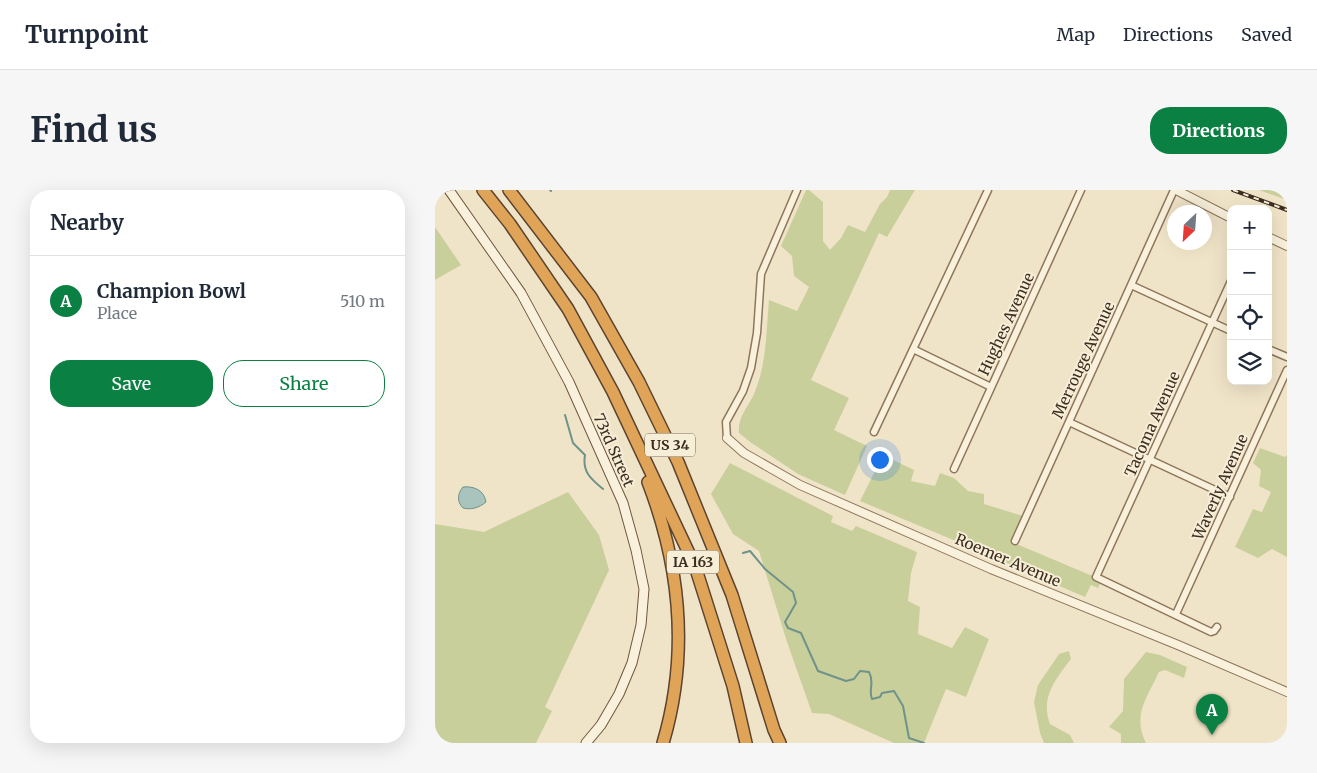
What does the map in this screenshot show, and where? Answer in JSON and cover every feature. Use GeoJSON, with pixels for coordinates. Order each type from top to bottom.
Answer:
{"type":"FeatureCollection","features":[{"type":"Feature","properties":{"kind":"highway","name":"US 34"},"geometry":{"type":"LineString","coordinates":[[483,190],[510,224],[568,309],[613,392],[653,494],[669,546],[678,602],[679,642],[676,685],[663,743]]}},
{"type":"Feature","properties":{"kind":"highway","name":"US 34"},"geometry":{"type":"LineString","coordinates":[[509,190],[591,296],[639,382],[678,462],[732,595],[774,730],[781,743]]}},
{"type":"Feature","properties":{"kind":"highway","name":"IA 163"},"geometry":{"type":"LineString","coordinates":[[613,392],[695,566],[733,686],[745,743]]}},
{"type":"Feature","properties":{"kind":"highway"},"geometry":{"type":"LineString","coordinates":[[774,730],[776,743]]}},
{"type":"Feature","properties":{"kind":"main road","name":"73rd Street"},"geometry":{"type":"LineString","coordinates":[[449,190],[521,293],[569,382],[623,503],[636,550],[644,589],[641,625],[632,662],[619,694],[601,725],[586,743]]}},
{"type":"Feature","properties":{"kind":"street"},"geometry":{"type":"LineString","coordinates":[[727,438],[727,422],[743,392],[751,368],[757,333],[761,274],[797,190]]}},
{"type":"Feature","properties":{"kind":"street"},"geometry":{"type":"LineString","coordinates":[[874,432],[988,190]]}},
{"type":"Feature","properties":{"kind":"street","name":"Hughes Avenue"},"geometry":{"type":"LineString","coordinates":[[953,469],[1081,190]]}},
{"type":"Feature","properties":{"kind":"street"},"geometry":{"type":"LineString","coordinates":[[1175,190],[1227,216]]}},
{"type":"Feature","properties":{"kind":"street","name":"Merrouge Avenue"},"geometry":{"type":"LineString","coordinates":[[1015,541],[1175,190]]}},
{"type":"Feature","properties":{"kind":"street"},"geometry":{"type":"LineString","coordinates":[[1272,239],[1287,246]]}},
{"type":"Feature","properties":{"kind":"street"},"geometry":{"type":"LineString","coordinates":[[1131,285],[1227,329]]}},
{"type":"Feature","properties":{"kind":"street","name":"Tacoma Avenue"},"geometry":{"type":"LineString","coordinates":[[1177,614],[1096,577],[1227,290]]}},
{"type":"Feature","properties":{"kind":"street"},"geometry":{"type":"LineString","coordinates":[[913,349],[991,387]]}},
{"type":"Feature","properties":{"kind":"street"},"geometry":{"type":"LineString","coordinates":[[1272,351],[1287,357]]}},
{"type":"Feature","properties":{"kind":"street","name":"Waverly Avenue"},"geometry":{"type":"LineString","coordinates":[[1177,614],[1287,370]]}},
{"type":"Feature","properties":{"kind":"street"},"geometry":{"type":"LineString","coordinates":[[1069,422],[1230,497]]}},
{"type":"Feature","properties":{"kind":"street","name":"Roemer Avenue"},"geometry":{"type":"LineString","coordinates":[[727,438],[744,453],[801,485],[991,569],[1178,645],[1287,692]]}},
{"type":"Feature","properties":{"kind":"street"},"geometry":{"type":"LineString","coordinates":[[1177,614],[1211,632],[1217,627]]}},
{"type":"Feature","properties":{"kind":"green space"},"geometry":{"type":"Polygon","coordinates":[[[806,190],[809,190],[823,202],[823,241],[830,250],[841,238],[848,225],[865,232],[890,190],[915,190],[887,237],[879,233],[811,380],[849,398],[834,430],[867,446],[845,495],[798,474],[739,433],[741,417],[754,394],[761,371],[769,300],[797,311],[809,287],[794,276],[792,256],[781,246],[806,190]]]}},
{"type":"Feature","properties":{"kind":"green space"},"geometry":{"type":"Polygon","coordinates":[[[1259,190],[1287,190],[1287,200],[1259,190]]]}},
{"type":"Feature","properties":{"kind":"green space"},"geometry":{"type":"Polygon","coordinates":[[[435,227],[461,265],[435,280],[435,227]]]}},
{"type":"Feature","properties":{"kind":"green space"},"geometry":{"type":"Polygon","coordinates":[[[1260,448],[1285,457],[1287,455],[1287,557],[1272,549],[1258,558],[1235,547],[1253,509],[1262,512],[1271,492],[1259,486],[1261,470],[1253,463],[1260,448]]]}},
{"type":"Feature","properties":{"kind":"green space"},"geometry":{"type":"Polygon","coordinates":[[[883,455],[914,470],[911,481],[935,486],[940,473],[954,478],[968,491],[984,494],[984,504],[1023,516],[1012,542],[1102,580],[1098,588],[1091,585],[1085,597],[860,501],[883,455]]]}},
{"type":"Feature","properties":{"kind":"green space"},"geometry":{"type":"Polygon","coordinates":[[[730,463],[833,516],[831,522],[852,531],[856,526],[917,552],[911,573],[908,601],[920,607],[918,634],[952,648],[965,627],[989,639],[966,697],[946,689],[924,743],[894,743],[829,714],[812,713],[787,642],[759,551],[733,534],[711,494],[730,463]]]}},
{"type":"Feature","properties":{"kind":"green space"},"geometry":{"type":"Polygon","coordinates":[[[568,492],[599,535],[609,570],[545,707],[552,711],[536,743],[435,743],[435,524],[484,532],[568,492]]]}},
{"type":"Feature","properties":{"kind":"green space"},"geometry":{"type":"Polygon","coordinates":[[[1069,651],[1071,659],[1055,681],[1048,697],[1047,714],[1050,724],[1070,735],[1074,743],[1044,743],[1040,733],[1034,702],[1038,685],[1059,654],[1069,651]]]}},
{"type":"Feature","properties":{"kind":"green space"},"geometry":{"type":"Polygon","coordinates":[[[1146,652],[1160,655],[1187,667],[1184,678],[1165,670],[1159,672],[1146,699],[1141,715],[1140,724],[1146,743],[1121,743],[1121,734],[1109,727],[1123,711],[1124,679],[1146,652]]]}},
{"type":"Feature","properties":{"kind":"water"},"geometry":{"type":"Polygon","coordinates":[[[463,487],[471,487],[478,490],[483,494],[486,502],[475,508],[463,508],[459,498],[463,487]]]}},
{"type":"Feature","properties":{"kind":"waterway"},"geometry":{"type":"LineString","coordinates":[[565,415],[573,443],[585,455],[584,461],[588,475],[603,489]]}},
{"type":"Feature","properties":{"kind":"waterway"},"geometry":{"type":"LineString","coordinates":[[743,553],[750,551],[765,569],[793,592],[796,603],[785,622],[788,628],[801,633],[818,671],[846,681],[854,679],[860,671],[869,672],[871,676],[872,699],[880,697],[882,693],[894,691],[903,706],[909,738],[924,743]]}},
{"type":"Feature","properties":{"kind":"railway"},"geometry":{"type":"LineString","coordinates":[[1233,190],[1287,210]]}},
{"type":"Feature","properties":{"kind":"place","name":"Champion Bowl"},"geometry":{"type":"Point","coordinates":[1212,735]}}]}
